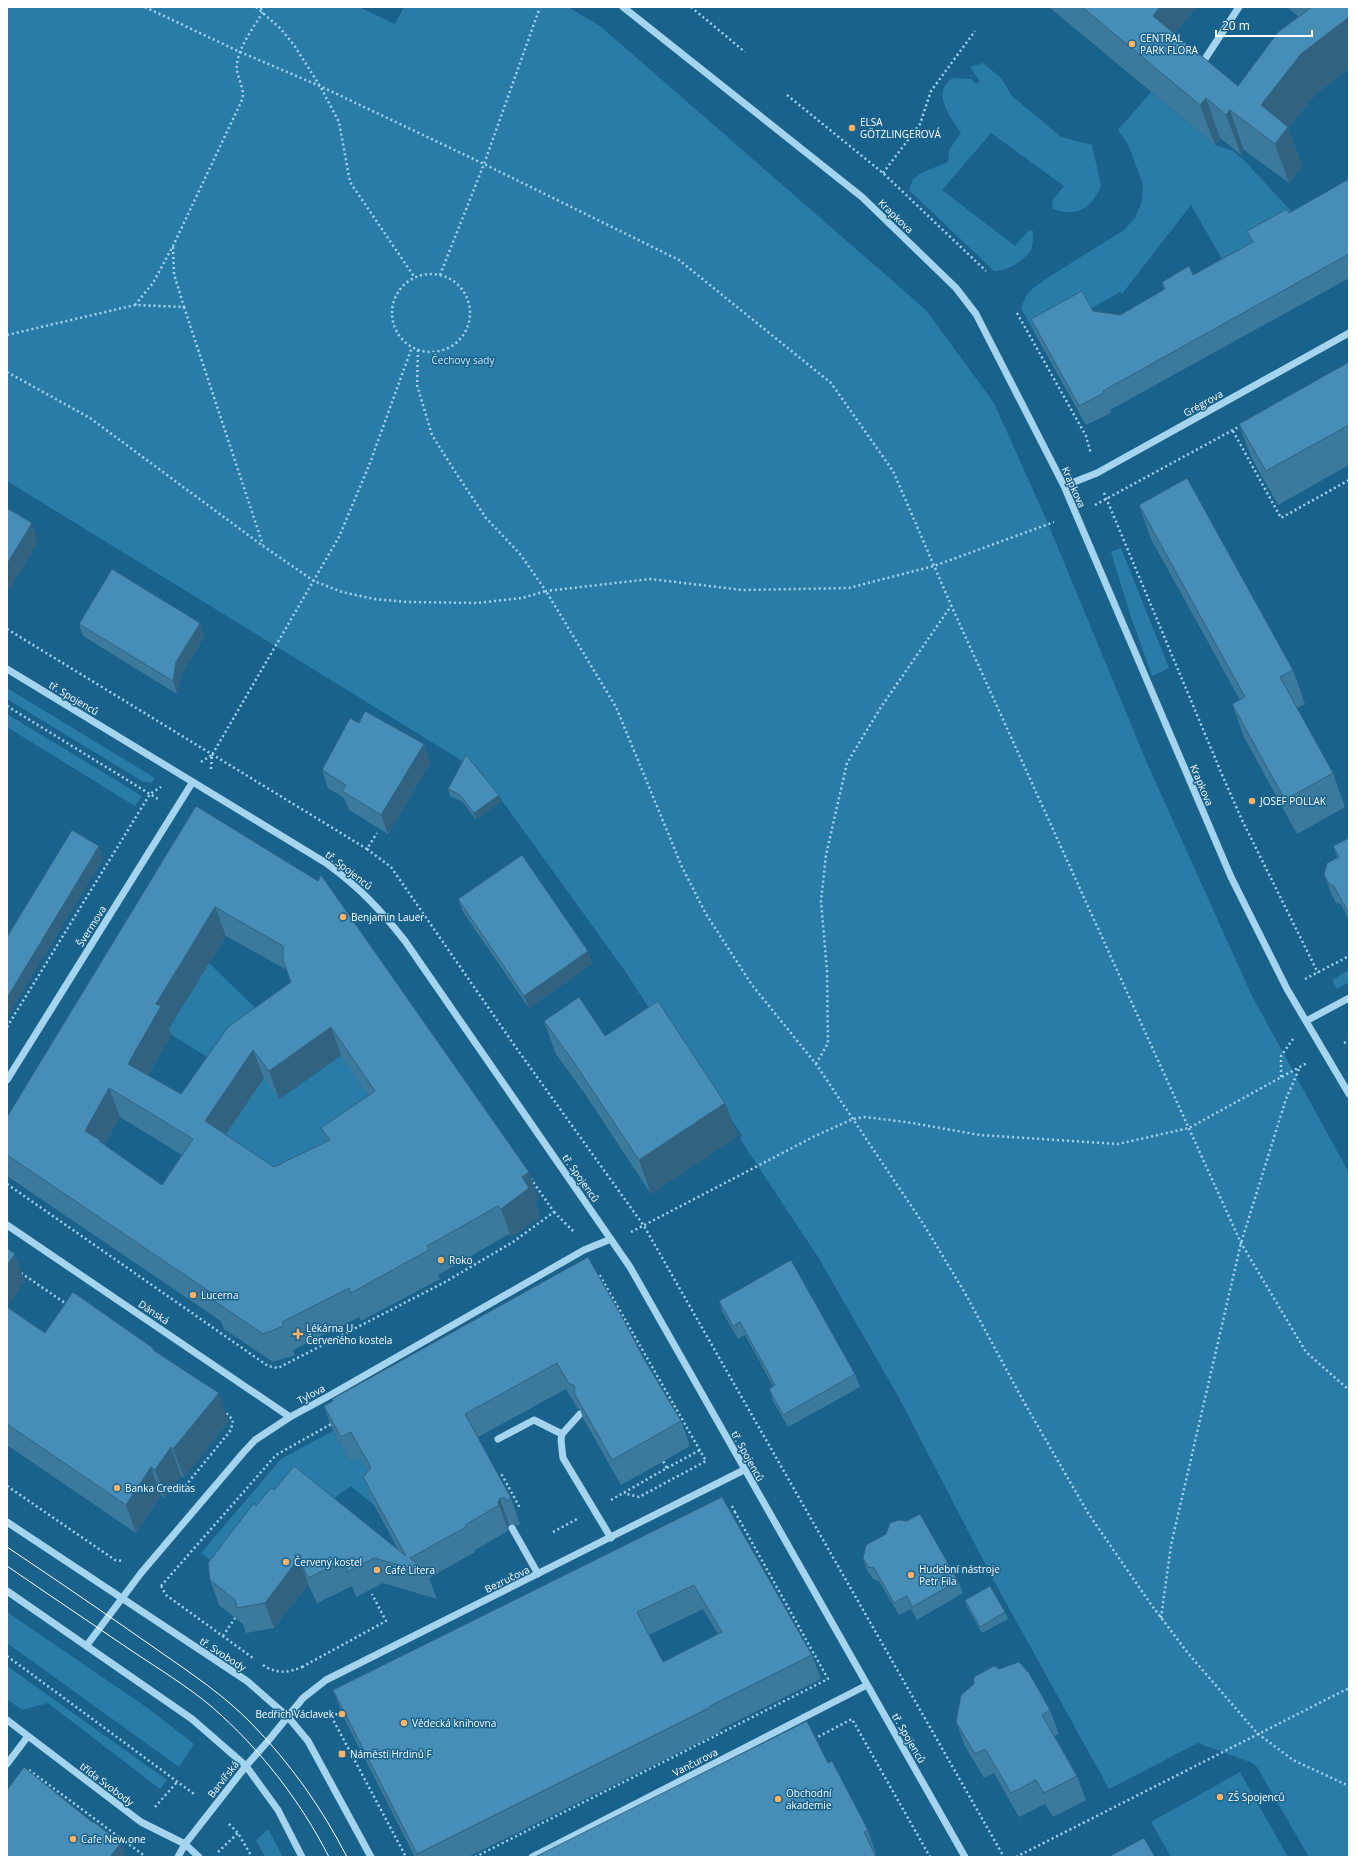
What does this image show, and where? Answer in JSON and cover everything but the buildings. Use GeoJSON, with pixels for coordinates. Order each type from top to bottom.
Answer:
{"type":"FeatureCollection","features":[{"type":"Feature","properties":{"kind":"street","name":"Krapkova"},"geometry":{"type":"LineString","coordinates":[[623,7],[862,197],[956,288],[976,314],[1064,486],[1230,877],[1287,989],[1349,1094]]}},
{"type":"Feature","properties":{"kind":"street"},"geometry":{"type":"LineString","coordinates":[[1203,62],[1239,7]]}},
{"type":"Feature","properties":{"kind":"street","name":"Grégrova"},"geometry":{"type":"LineString","coordinates":[[1064,486],[1097,473],[1349,333]]}},
{"type":"Feature","properties":{"kind":"street","name":"tř. Spojenců"},"geometry":{"type":"LineString","coordinates":[[7,669],[192,783],[326,863],[351,881],[371,900],[405,941],[630,1267],[965,1857]]}},
{"type":"Feature","properties":{"kind":"street","name":"Švermova"},"geometry":{"type":"LineString","coordinates":[[7,1080],[192,783]]}},
{"type":"Feature","properties":{"kind":"street"},"geometry":{"type":"LineString","coordinates":[[1306,1021],[1349,998]]}},
{"type":"Feature","properties":{"kind":"street","name":"Dánská"},"geometry":{"type":"LineString","coordinates":[[7,1225],[290,1417]]}},
{"type":"Feature","properties":{"kind":"street","name":"Tylova"},"geometry":{"type":"LineString","coordinates":[[87,1645],[141,1573],[243,1452],[255,1440],[290,1417],[584,1250],[611,1239]]}},
{"type":"Feature","properties":{"kind":"street"},"geometry":{"type":"LineString","coordinates":[[580,1414],[562,1434],[561,1440],[563,1458],[611,1538]]}},
{"type":"Feature","properties":{"kind":"street"},"geometry":{"type":"LineString","coordinates":[[498,1439],[534,1420],[562,1434]]}},
{"type":"Feature","properties":{"kind":"street","name":"Bezručova"},"geometry":{"type":"LineString","coordinates":[[288,1717],[303,1698],[326,1680],[744,1470]]}},
{"type":"Feature","properties":{"kind":"street","name":"tř. Svobody"},"geometry":{"type":"LineString","coordinates":[[7,1522],[263,1693],[288,1717],[314,1752],[371,1857]]}},
{"type":"Feature","properties":{"kind":"street"},"geometry":{"type":"LineString","coordinates":[[513,1530],[538,1574]]}},
{"type":"Feature","properties":{"kind":"street"},"geometry":{"type":"LineString","coordinates":[[7,1591],[192,1718],[246,1766],[278,1810],[302,1857]]}},
{"type":"Feature","properties":{"kind":"street","name":"Vančurova"},"geometry":{"type":"LineString","coordinates":[[532,1857],[867,1685]]}},
{"type":"Feature","properties":{"kind":"street","name":"Barvířská"},"geometry":{"type":"LineString","coordinates":[[178,1857],[185,1844],[246,1766],[288,1717]]}},
{"type":"Feature","properties":{"kind":"street","name":"třída Svobody"},"geometry":{"type":"LineString","coordinates":[[7,1720],[141,1822],[185,1844],[199,1857]]}},
{"type":"Feature","properties":{"kind":"street"},"geometry":{"type":"LineString","coordinates":[[7,1764],[28,1736]]}},
{"type":"Feature","properties":{"kind":"path"},"geometry":{"type":"LineString","coordinates":[[145,7],[240,52],[320,86],[484,164],[679,260],[831,383],[893,471],[951,605],[1241,1243],[1306,1352],[1349,1390]]}},
{"type":"Feature","properties":{"kind":"path"},"geometry":{"type":"LineString","coordinates":[[258,7],[280,28],[294,45],[320,86],[339,122],[350,182],[415,278]]}},
{"type":"Feature","properties":{"kind":"path"},"geometry":{"type":"LineString","coordinates":[[440,275],[484,164],[540,7]]}},
{"type":"Feature","properties":{"kind":"path"},"geometry":{"type":"LineString","coordinates":[[691,7],[745,52]]}},
{"type":"Feature","properties":{"kind":"path"},"geometry":{"type":"LineString","coordinates":[[135,306],[153,283],[174,246],[242,100],[243,89],[236,66],[240,52],[263,12]]}},
{"type":"Feature","properties":{"kind":"path"},"geometry":{"type":"LineString","coordinates":[[883,173],[920,124],[931,91],[975,31]]}},
{"type":"Feature","properties":{"kind":"path"},"geometry":{"type":"LineString","coordinates":[[787,95],[883,173],[986,271]]}},
{"type":"Feature","properties":{"kind":"path"},"geometry":{"type":"LineString","coordinates":[[174,246],[174,274],[263,546]]}},
{"type":"Feature","properties":{"kind":"path"},"geometry":{"type":"LineString","coordinates":[[428,274],[440,275],[452,280],[468,300],[470,312],[468,324],[463,336],[454,344],[443,350],[430,352],[418,350],[402,340],[395,330],[392,318],[392,305],[404,284],[415,278],[428,274]]}},
{"type":"Feature","properties":{"kind":"path"},"geometry":{"type":"LineString","coordinates":[[7,335],[135,306],[184,307]]}},
{"type":"Feature","properties":{"kind":"path"},"geometry":{"type":"LineString","coordinates":[[1017,313],[1086,436],[1092,458]]}},
{"type":"Feature","properties":{"kind":"path"},"geometry":{"type":"LineString","coordinates":[[212,755],[339,537],[364,476],[412,347]]}},
{"type":"Feature","properties":{"kind":"path"},"geometry":{"type":"LineString","coordinates":[[418,350],[417,385],[432,434],[486,518],[520,554],[546,591],[616,707],[682,867],[706,914],[752,985],[816,1064],[924,1225],[962,1287],[1028,1410],[1088,1513],[1161,1618],[1187,1652],[1257,1733],[1293,1760],[1349,1786]]}},
{"type":"Feature","properties":{"kind":"path"},"geometry":{"type":"LineString","coordinates":[[7,372],[90,418],[263,546],[314,581],[342,592],[361,596],[408,602],[477,603],[522,598],[546,591],[650,579],[743,590],[849,588],[934,566],[1054,522]]}},
{"type":"Feature","properties":{"kind":"path"},"geometry":{"type":"LineString","coordinates":[[1094,506],[1246,423]]}},
{"type":"Feature","properties":{"kind":"path"},"geometry":{"type":"LineString","coordinates":[[1232,431],[1281,518],[1349,480]]}},
{"type":"Feature","properties":{"kind":"path"},"geometry":{"type":"LineString","coordinates":[[1104,493],[1233,799],[1318,973]]}},
{"type":"Feature","properties":{"kind":"path"},"geometry":{"type":"LineString","coordinates":[[816,1064],[828,1043],[827,971],[821,901],[826,855],[848,763],[881,707],[951,605]]}},
{"type":"Feature","properties":{"kind":"path"},"geometry":{"type":"LineString","coordinates":[[7,629],[367,849],[391,867],[517,1049],[644,1226],[1004,1857]]}},
{"type":"Feature","properties":{"kind":"path"},"geometry":{"type":"LineString","coordinates":[[7,706],[164,802]]}},
{"type":"Feature","properties":{"kind":"path"},"geometry":{"type":"LineString","coordinates":[[7,1027],[150,794]]}},
{"type":"Feature","properties":{"kind":"path"},"geometry":{"type":"LineString","coordinates":[[367,849],[377,833]]}},
{"type":"Feature","properties":{"kind":"path"},"geometry":{"type":"LineString","coordinates":[[1287,989],[1349,956]]}},
{"type":"Feature","properties":{"kind":"path"},"geometry":{"type":"LineString","coordinates":[[1281,1077],[1282,1056],[1306,1021]]}},
{"type":"Feature","properties":{"kind":"path"},"geometry":{"type":"LineString","coordinates":[[1344,1043],[1349,1040]]}},
{"type":"Feature","properties":{"kind":"path"},"geometry":{"type":"LineString","coordinates":[[644,1226],[815,1136],[854,1119],[864,1117],[906,1122],[980,1135],[1118,1144],[1189,1128],[1307,1063]]}},
{"type":"Feature","properties":{"kind":"path"},"geometry":{"type":"LineString","coordinates":[[1161,1618],[1172,1545],[1241,1243],[1286,1099],[1300,1068]]}},
{"type":"Feature","properties":{"kind":"path"},"geometry":{"type":"LineString","coordinates":[[527,1174],[554,1212],[573,1231]]}},
{"type":"Feature","properties":{"kind":"path"},"geometry":{"type":"LineString","coordinates":[[7,1184],[268,1366],[278,1368],[445,1282],[513,1242],[554,1212]]}},
{"type":"Feature","properties":{"kind":"path"},"geometry":{"type":"LineString","coordinates":[[20,1272],[72,1307]]}},
{"type":"Feature","properties":{"kind":"path"},"geometry":{"type":"LineString","coordinates":[[592,1278],[599,1274],[706,1461],[639,1497],[624,1493]]}},
{"type":"Feature","properties":{"kind":"path"},"geometry":{"type":"LineString","coordinates":[[181,1490],[231,1430],[233,1420],[221,1409]]}},
{"type":"Feature","properties":{"kind":"path"},"geometry":{"type":"LineString","coordinates":[[255,1659],[166,1595],[162,1591],[161,1586],[276,1455],[338,1420]]}},
{"type":"Feature","properties":{"kind":"path"},"geometry":{"type":"LineString","coordinates":[[553,1532],[700,1450]]}},
{"type":"Feature","properties":{"kind":"path"},"geometry":{"type":"LineString","coordinates":[[663,1461],[667,1468]]}},
{"type":"Feature","properties":{"kind":"path"},"geometry":{"type":"LineString","coordinates":[[495,1479],[502,1475],[529,1524],[513,1530]]}},
{"type":"Feature","properties":{"kind":"path"},"geometry":{"type":"LineString","coordinates":[[7,1486],[115,1560],[123,1561],[128,1556]]}},
{"type":"Feature","properties":{"kind":"path"},"geometry":{"type":"LineString","coordinates":[[475,1857],[828,1679],[732,1506]]}},
{"type":"Feature","properties":{"kind":"path"},"geometry":{"type":"LineString","coordinates":[[728,1515],[735,1512]]}},
{"type":"Feature","properties":{"kind":"path"},"geometry":{"type":"LineString","coordinates":[[262,1664],[274,1671],[292,1671],[386,1621],[372,1594]]}},
{"type":"Feature","properties":{"kind":"path"},"geometry":{"type":"LineString","coordinates":[[223,1636],[235,1618]]}},
{"type":"Feature","properties":{"kind":"path"},"geometry":{"type":"LineString","coordinates":[[7,1656],[194,1794]]}},
{"type":"Feature","properties":{"kind":"path"},"geometry":{"type":"LineString","coordinates":[[302,1667],[305,1673]]}},
{"type":"Feature","properties":{"kind":"path"},"geometry":{"type":"LineString","coordinates":[[1016,1857],[1257,1733],[1349,1688]]}},
{"type":"Feature","properties":{"kind":"path"},"geometry":{"type":"LineString","coordinates":[[331,1717],[345,1710]]}},
{"type":"Feature","properties":{"kind":"path"},"geometry":{"type":"LineString","coordinates":[[328,1712],[406,1857]]}},
{"type":"Feature","properties":{"kind":"path"},"geometry":{"type":"LineString","coordinates":[[812,1740],[852,1720],[930,1857]]}},
{"type":"Feature","properties":{"kind":"path"},"geometry":{"type":"LineString","coordinates":[[24,1766],[146,1857]]}},
{"type":"Feature","properties":{"kind":"path"},"geometry":{"type":"LineString","coordinates":[[150,1812],[177,1782]]}},
{"type":"Feature","properties":{"kind":"path"},"geometry":{"type":"LineString","coordinates":[[229,1824],[238,1834],[252,1857]]}},
{"type":"Feature","properties":{"kind":"path"},"geometry":{"type":"LineString","coordinates":[[218,1852],[238,1834]]}},
{"type":"Feature","properties":{"kind":"green space","name":"Čechovy sady"},"geometry":{"type":"Polygon","coordinates":[[[7,7],[359,7],[395,24],[404,7],[568,7],[600,26],[926,310],[994,403],[1046,519],[1147,763],[1252,996],[1349,1173],[1349,1857],[1309,1857],[1257,1767],[1250,1762],[1198,1743],[1109,1789],[994,1581],[897,1394],[818,1257],[740,1139],[742,1135],[671,1030],[665,1033],[625,971],[482,773],[7,481],[7,7]]]}},
{"type":"Feature","properties":{"kind":"green space"},"geometry":{"type":"Polygon","coordinates":[[[983,63],[1001,78],[1012,96],[1061,137],[1092,145],[1101,186],[1093,200],[1083,209],[1070,212],[1053,209],[1052,201],[1064,186],[991,133],[942,190],[1015,246],[1029,230],[1033,231],[1032,248],[1028,254],[1015,265],[999,271],[994,271],[909,190],[913,179],[921,173],[948,162],[949,150],[961,133],[952,120],[945,105],[943,90],[946,83],[953,78],[971,79],[976,84],[980,82],[970,67],[983,63]]]}},
{"type":"Feature","properties":{"kind":"green space"},"geometry":{"type":"Polygon","coordinates":[[[1151,92],[1215,145],[1233,151],[1244,160],[1311,233],[1226,266],[1191,205],[1122,294],[1120,292],[1038,339],[1021,308],[1026,296],[1044,280],[1124,230],[1135,218],[1142,201],[1143,184],[1128,144],[1118,130],[1151,92]]]}},
{"type":"Feature","properties":{"kind":"green space"},"geometry":{"type":"Polygon","coordinates":[[[1121,548],[1169,668],[1152,676],[1130,614],[1111,552],[1121,548]]]}},
{"type":"Feature","properties":{"kind":"green space"},"geometry":{"type":"Polygon","coordinates":[[[7,688],[155,778],[151,783],[142,781],[7,699],[7,688]]]}},
{"type":"Feature","properties":{"kind":"green space"},"geometry":{"type":"Polygon","coordinates":[[[7,714],[142,796],[135,806],[7,727],[7,714]]]}},
{"type":"Feature","properties":{"kind":"green space"},"geometry":{"type":"Polygon","coordinates":[[[209,963],[276,1028],[280,1099],[346,1052],[369,1097],[284,1195],[216,1149],[228,1070],[167,1032],[209,963]]]}},
{"type":"Feature","properties":{"kind":"green space"},"geometry":{"type":"Polygon","coordinates":[[[1349,970],[1349,982],[1337,989],[1332,980],[1349,970]]]}},
{"type":"Feature","properties":{"kind":"green space"},"geometry":{"type":"Polygon","coordinates":[[[333,1431],[350,1462],[360,1457],[387,1505],[382,1512],[351,1486],[228,1573],[201,1553],[281,1459],[333,1431]]]}},
{"type":"Feature","properties":{"kind":"green space"},"geometry":{"type":"Polygon","coordinates":[[[7,1612],[149,1709],[194,1744],[179,1767],[7,1643],[7,1612]]]}},
{"type":"Feature","properties":{"kind":"green space"},"geometry":{"type":"Polygon","coordinates":[[[7,1666],[167,1780],[160,1789],[48,1703],[22,1710],[7,1699],[7,1666]]]}},
{"type":"Feature","properties":{"kind":"green space"},"geometry":{"type":"Polygon","coordinates":[[[1240,1772],[1288,1857],[1171,1857],[1151,1822],[1240,1772]]]}},
{"type":"Feature","properties":{"kind":"green space"},"geometry":{"type":"Polygon","coordinates":[[[268,1829],[283,1857],[265,1857],[256,1840],[268,1829]]]}},
{"type":"Feature","properties":{"kind":"tram line"},"geometry":{"type":"LineString","coordinates":[[7,1547],[184,1668],[242,1714],[266,1739],[292,1770],[327,1821],[347,1857]]}},
{"type":"Feature","properties":{"kind":"tram line"},"geometry":{"type":"LineString","coordinates":[[7,1566],[183,1685],[230,1723],[278,1776],[305,1815],[329,1857]]}},
{"type":"Feature","properties":{"kind":"place","name":"CENTRAL PARK FLORA"},"geometry":{"type":"Point","coordinates":[1132,44]}},
{"type":"Feature","properties":{"kind":"place","name":"ELSA GÖTZLINGEROVÁ"},"geometry":{"type":"Point","coordinates":[852,128]}},
{"type":"Feature","properties":{"kind":"place","name":"JOSEF POLLAK"},"geometry":{"type":"Point","coordinates":[1252,801]}},
{"type":"Feature","properties":{"kind":"place","name":"Benjamin Lauer"},"geometry":{"type":"Point","coordinates":[343,917]}},
{"type":"Feature","properties":{"kind":"place","name":"Roko"},"geometry":{"type":"Point","coordinates":[441,1260]}},
{"type":"Feature","properties":{"kind":"place","name":"Lucerna"},"geometry":{"type":"Point","coordinates":[193,1295]}},
{"type":"Feature","properties":{"kind":"place","name":"Lékárna U Červeného kostela"},"geometry":{"type":"Point","coordinates":[298,1334]}},
{"type":"Feature","properties":{"kind":"place","name":"Banka Creditas"},"geometry":{"type":"Point","coordinates":[117,1488]}},
{"type":"Feature","properties":{"kind":"place","name":"Červený kostel"},"geometry":{"type":"Point","coordinates":[286,1562]}},
{"type":"Feature","properties":{"kind":"place","name":"Café Litera"},"geometry":{"type":"Point","coordinates":[377,1570]}},
{"type":"Feature","properties":{"kind":"place","name":"Hudební nástroje Petr Fila"},"geometry":{"type":"Point","coordinates":[911,1575]}},
{"type":"Feature","properties":{"kind":"place","name":"Bedřich Václavek"},"geometry":{"type":"Point","coordinates":[342,1714]}},
{"type":"Feature","properties":{"kind":"place","name":"Vědecká knihovna"},"geometry":{"type":"Point","coordinates":[404,1723]}},
{"type":"Feature","properties":{"kind":"place","name":"Náměstí Hrdinů F"},"geometry":{"type":"Point","coordinates":[342,1754]}},
{"type":"Feature","properties":{"kind":"place","name":"ZŠ Spojenců"},"geometry":{"type":"Point","coordinates":[1220,1797]}},
{"type":"Feature","properties":{"kind":"place","name":"Obchodní akademie"},"geometry":{"type":"Point","coordinates":[778,1799]}},
{"type":"Feature","properties":{"kind":"place","name":"Cafe New one"},"geometry":{"type":"Point","coordinates":[73,1839]}}]}
